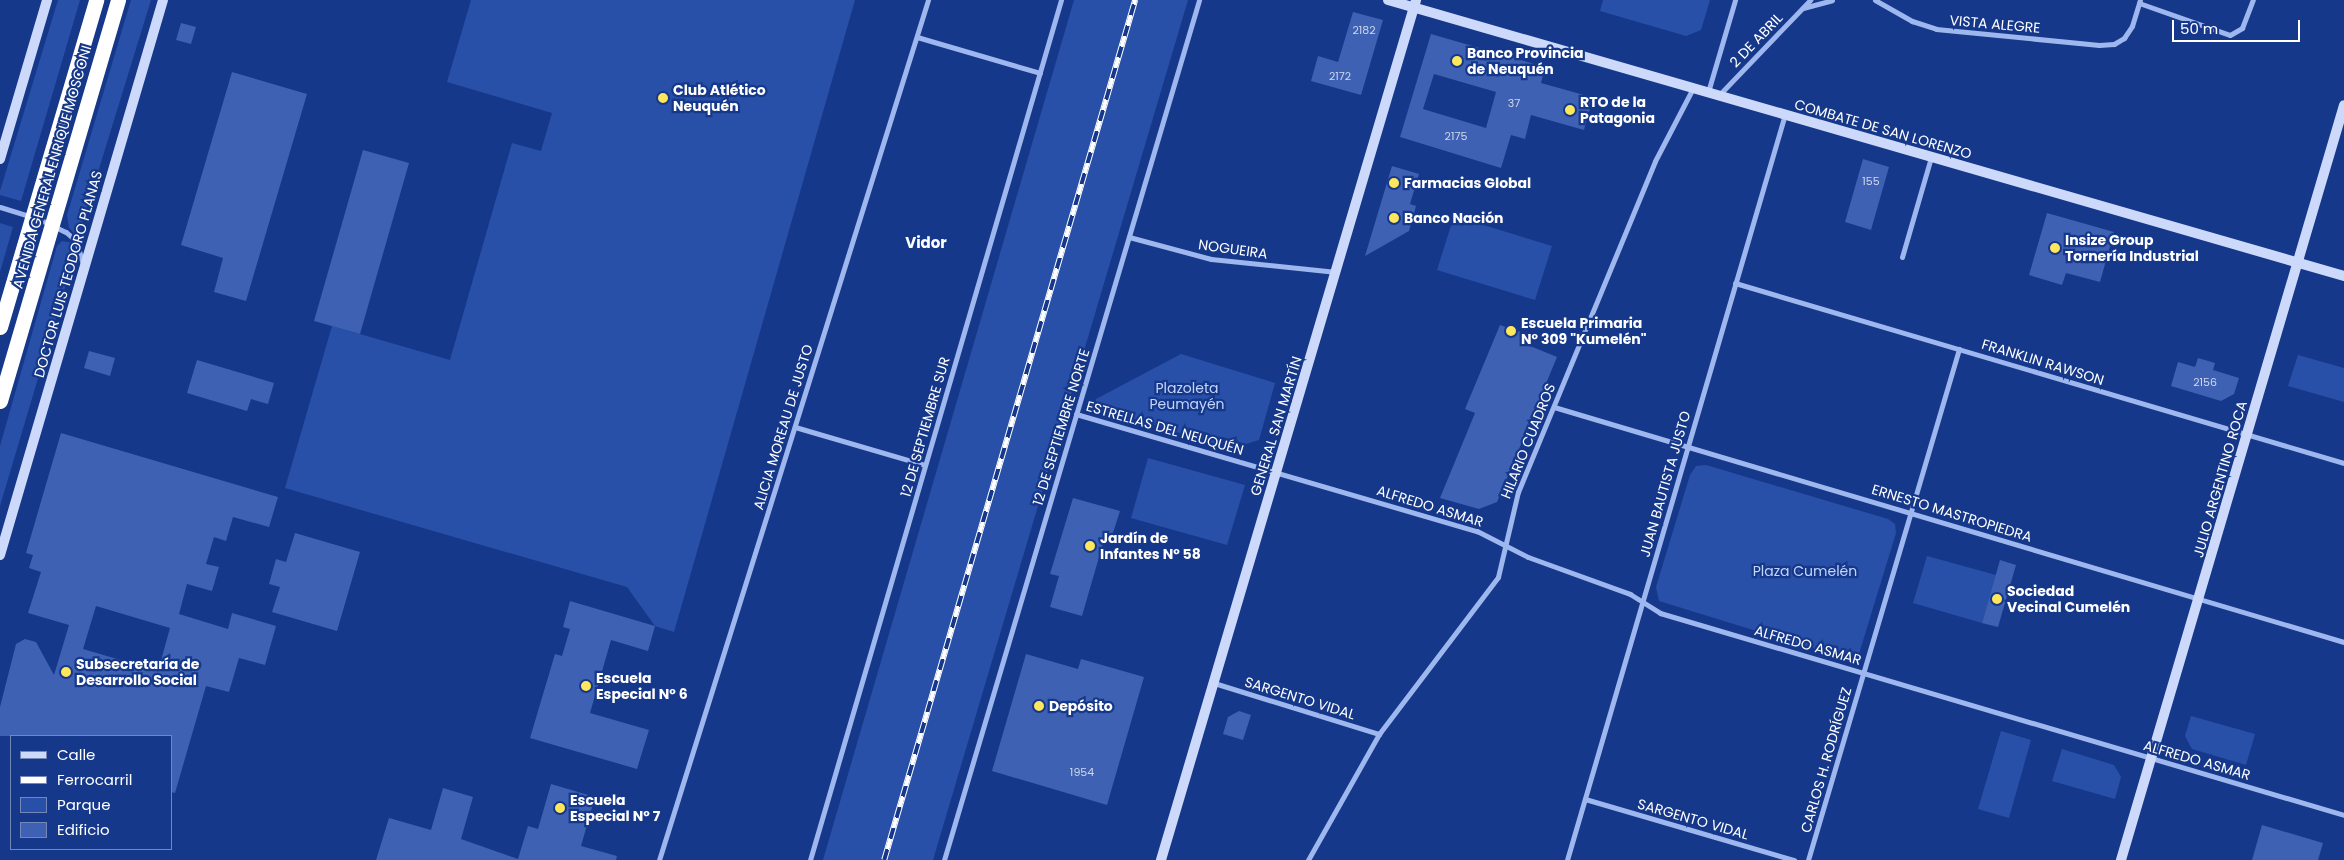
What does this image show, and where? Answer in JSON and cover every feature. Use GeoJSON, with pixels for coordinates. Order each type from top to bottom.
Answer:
{"type":"FeatureCollection","features":[{"type":"Feature","properties":{"kind":"highway","name":"AVENIDA GENERAL ENRIQUE MOSCONI"},"geometry":{"type":"LineString","coordinates":[[0,327],[96,0]]}},
{"type":"Feature","properties":{"kind":"highway","name":"AVENIDA GENERAL ENRIQUE MOSCONI"},"geometry":{"type":"LineString","coordinates":[[0,401],[118,0]]}},
{"type":"Feature","properties":{"kind":"main road"},"geometry":{"type":"LineString","coordinates":[[0,159],[47,0]]}},
{"type":"Feature","properties":{"kind":"main road","name":"DOCTOR LUIS TEODORO PLANAS"},"geometry":{"type":"LineString","coordinates":[[0,555],[163,0]]}},
{"type":"Feature","properties":{"kind":"main road","name":"COMBATE DE SAN LORENZO"},"geometry":{"type":"LineString","coordinates":[[1388,0],[1415,4],[1692,88],[2344,276]]}},
{"type":"Feature","properties":{"kind":"main road","name":"GENERAL SAN MARTÍN"},"geometry":{"type":"LineString","coordinates":[[1161,860],[1415,4]]}},
{"type":"Feature","properties":{"kind":"main road","name":"JULIO ARGENTINO ROCA"},"geometry":{"type":"LineString","coordinates":[[2121,860],[2344,105]]}},
{"type":"Feature","properties":{"kind":"street","name":"ALICIA MOREAU DE JUSTO"},"geometry":{"type":"LineString","coordinates":[[659,860],[928,0]]}},
{"type":"Feature","properties":{"kind":"street","name":"12 DE SEPTIEMBRE SUR"},"geometry":{"type":"LineString","coordinates":[[810,860],[1061,0]]}},
{"type":"Feature","properties":{"kind":"street","name":"12 DE SEPTIEMBRE NORTE"},"geometry":{"type":"LineString","coordinates":[[944,860],[1200,0]]}},
{"type":"Feature","properties":{"kind":"street"},"geometry":{"type":"LineString","coordinates":[[1708,92],[1735,0]]}},
{"type":"Feature","properties":{"kind":"street","name":"2 DE ABRIL"},"geometry":{"type":"LineString","coordinates":[[1719,95],[1810,0]]}},
{"type":"Feature","properties":{"kind":"street"},"geometry":{"type":"LineString","coordinates":[[1802,8],[1832,0]]}},
{"type":"Feature","properties":{"kind":"street","name":"VISTA ALEGRE"},"geometry":{"type":"LineString","coordinates":[[1875,0],[1912,21],[1949,31],[2099,45],[2119,41],[2132,26],[2139,2]]}},
{"type":"Feature","properties":{"kind":"street"},"geometry":{"type":"LineString","coordinates":[[2139,2],[2218,33],[2230,35],[2239,32],[2245,24],[2253,0]]}},
{"type":"Feature","properties":{"kind":"street"},"geometry":{"type":"LineString","coordinates":[[917,36],[1040,73]]}},
{"type":"Feature","properties":{"kind":"street","name":"HILARIO CUADROS"},"geometry":{"type":"LineString","coordinates":[[1308,860],[1379,734],[1492,587],[1502,566],[1514,505],[1662,145],[1692,88]]}},
{"type":"Feature","properties":{"kind":"street","name":"JUAN BAUTISTA JUSTO"},"geometry":{"type":"LineString","coordinates":[[1567,860],[1785,114]]}},
{"type":"Feature","properties":{"kind":"street"},"geometry":{"type":"LineString","coordinates":[[1902,257],[1931,157]]}},
{"type":"Feature","properties":{"kind":"street"},"geometry":{"type":"LineString","coordinates":[[0,207],[52,224],[76,241],[84,270]]}},
{"type":"Feature","properties":{"kind":"street","name":"NOGUEIRA"},"geometry":{"type":"LineString","coordinates":[[1129,237],[1211,259],[1336,272]]}},
{"type":"Feature","properties":{"kind":"street","name":"FRANKLIN RAWSON"},"geometry":{"type":"LineString","coordinates":[[1735,283],[2344,463]]}},
{"type":"Feature","properties":{"kind":"street","name":"CARLOS H. RODRÍGUEZ"},"geometry":{"type":"LineString","coordinates":[[1808,860],[1959,349]]}},
{"type":"Feature","properties":{"kind":"street","name":"ERNESTO MASTROPIEDRA"},"geometry":{"type":"LineString","coordinates":[[1554,407],[2344,642]]}},
{"type":"Feature","properties":{"kind":"street","name":"ESTRELLAS DEL NEUQUÉN"},"geometry":{"type":"LineString","coordinates":[[1076,414],[1276,473]]}},
{"type":"Feature","properties":{"kind":"street"},"geometry":{"type":"LineString","coordinates":[[795,427],[925,465]]}},
{"type":"Feature","properties":{"kind":"street","name":"ALFREDO ASMAR"},"geometry":{"type":"LineString","coordinates":[[1276,473],[1477,531],[1528,557],[1623,592],[1660,613],[2344,815]]}},
{"type":"Feature","properties":{"kind":"street","name":"SARGENTO VIDAL"},"geometry":{"type":"LineString","coordinates":[[1214,683],[1379,734]]}},
{"type":"Feature","properties":{"kind":"street","name":"SARGENTO VIDAL"},"geometry":{"type":"LineString","coordinates":[[1585,799],[1794,860]]}},
{"type":"Feature","properties":{"kind":"green space"},"geometry":{"type":"Polygon","coordinates":[[[58,0],[80,0],[21,201],[0,195],[0,191],[58,0]]]}},
{"type":"Feature","properties":{"kind":"green space"},"geometry":{"type":"Polygon","coordinates":[[[131,0],[151,0],[78,237],[69,228],[67,215],[131,0]]]}},
{"type":"Feature","properties":{"kind":"green space"},"geometry":{"type":"Polygon","coordinates":[[[471,0],[855,0],[674,632],[655,626],[627,587],[285,488],[332,326],[450,360],[512,143],[541,151],[552,113],[447,82],[471,0]]]}},
{"type":"Feature","properties":{"kind":"green space"},"geometry":{"type":"Polygon","coordinates":[[[1074,0],[1188,0],[933,860],[823,860],[1074,0]]]}},
{"type":"Feature","properties":{"kind":"green space"},"geometry":{"type":"Polygon","coordinates":[[[1603,0],[1710,0],[1701,30],[1686,36],[1600,11],[1603,0]]]}},
{"type":"Feature","properties":{"kind":"green space"},"geometry":{"type":"Polygon","coordinates":[[[1454,216],[1552,246],[1535,300],[1437,270],[1454,216]]]}},
{"type":"Feature","properties":{"kind":"green space"},"geometry":{"type":"Polygon","coordinates":[[[0,223],[13,227],[0,272],[0,223]]]}},
{"type":"Feature","properties":{"kind":"green space"},"geometry":{"type":"Polygon","coordinates":[[[62,241],[73,243],[75,254],[0,506],[0,446],[57,246],[62,241]]]}},
{"type":"Feature","properties":{"kind":"green space","name":"Plazoleta Peumayén"},"geometry":{"type":"Polygon","coordinates":[[[1181,354],[1275,383],[1259,440],[1246,444],[1222,437],[1219,445],[1096,407],[1096,399],[1181,354]]]}},
{"type":"Feature","properties":{"kind":"green space"},"geometry":{"type":"Polygon","coordinates":[[[2298,355],[2344,368],[2344,402],[2288,386],[2298,355]]]}},
{"type":"Feature","properties":{"kind":"green space"},"geometry":{"type":"Polygon","coordinates":[[[1148,458],[1245,485],[1227,545],[1131,518],[1148,458]]]}},
{"type":"Feature","properties":{"kind":"green space","name":"Plaza Cumelén"},"geometry":{"type":"Polygon","coordinates":[[[1706,465],[1888,519],[1895,524],[1896,533],[1858,657],[1848,659],[1659,601],[1656,587],[1690,475],[1696,466],[1706,465]]]}},
{"type":"Feature","properties":{"kind":"green space"},"geometry":{"type":"Polygon","coordinates":[[[1927,556],[1996,575],[1982,623],[1913,603],[1927,556]]]}},
{"type":"Feature","properties":{"kind":"green space"},"geometry":{"type":"Polygon","coordinates":[[[2191,716],[2255,734],[2246,765],[2192,749],[2185,736],[2191,716]]]}},
{"type":"Feature","properties":{"kind":"green space"},"geometry":{"type":"Polygon","coordinates":[[[2001,731],[2031,740],[2009,818],[1978,809],[2001,731]]]}},
{"type":"Feature","properties":{"kind":"green space"},"geometry":{"type":"Polygon","coordinates":[[[2062,749],[2114,765],[2121,777],[2115,799],[2052,781],[2062,749]]]}},
{"type":"Feature","properties":{"kind":"building"},"geometry":{"type":"Polygon","coordinates":[[[1353,12],[1383,20],[1361,95],[1311,81],[1318,56],[1338,62],[1353,12]]]}},
{"type":"Feature","properties":{"kind":"building"},"geometry":{"type":"Polygon","coordinates":[[[181,23],[196,27],[191,44],[176,40],[181,23]]]}},
{"type":"Feature","properties":{"kind":"building"},"geometry":{"type":"Polygon","coordinates":[[[1431,34],[1545,67],[1541,83],[1584,95],[1583,99],[1592,101],[1584,130],[1531,115],[1525,139],[1511,135],[1501,168],[1400,137],[1431,34]],[[1434,74],[1423,109],[1486,128],[1496,92],[1434,74]]]}},
{"type":"Feature","properties":{"kind":"building"},"geometry":{"type":"Polygon","coordinates":[[[232,72],[307,94],[246,301],[214,292],[223,258],[181,245],[232,72]]]}},
{"type":"Feature","properties":{"kind":"building"},"geometry":{"type":"Polygon","coordinates":[[[363,150],[409,163],[360,334],[314,321],[363,150]]]}},
{"type":"Feature","properties":{"kind":"building"},"geometry":{"type":"Polygon","coordinates":[[[1863,159],[1889,167],[1871,230],[1845,222],[1863,159]]]}},
{"type":"Feature","properties":{"kind":"building","name":"Banco Nación"},"geometry":{"type":"Polygon","coordinates":[[[1392,166],[1419,174],[1410,204],[1416,206],[1409,231],[1365,256],[1392,166]]]}},
{"type":"Feature","properties":{"kind":"building"},"geometry":{"type":"Polygon","coordinates":[[[2047,213],[2114,232],[2100,282],[2066,273],[2062,285],[2029,275],[2047,213]]]}},
{"type":"Feature","properties":{"kind":"building"},"geometry":{"type":"Polygon","coordinates":[[[1500,325],[1527,334],[1523,343],[1557,357],[1497,502],[1479,509],[1440,498],[1475,413],[1465,409],[1500,325]]]}},
{"type":"Feature","properties":{"kind":"building"},"geometry":{"type":"Polygon","coordinates":[[[89,351],[115,358],[110,376],[84,368],[89,351]]]}},
{"type":"Feature","properties":{"kind":"building"},"geometry":{"type":"Polygon","coordinates":[[[2198,358],[2215,363],[2213,370],[2239,378],[2234,394],[2221,401],[2171,386],[2178,362],[2195,367],[2198,358]]]}},
{"type":"Feature","properties":{"kind":"building"},"geometry":{"type":"Polygon","coordinates":[[[197,360],[274,383],[268,404],[251,399],[247,411],[187,393],[197,360]]]}},
{"type":"Feature","properties":{"kind":"building"},"geometry":{"type":"Polygon","coordinates":[[[61,433],[278,497],[269,527],[233,517],[226,541],[214,537],[206,564],[219,567],[212,591],[187,584],[179,614],[228,629],[232,613],[276,626],[265,665],[239,658],[229,692],[206,686],[175,793],[172,792],[172,735],[0,736],[0,707],[16,644],[25,639],[36,642],[54,675],[69,625],[28,613],[41,572],[29,568],[33,555],[26,553],[61,433]],[[96,606],[83,649],[158,671],[170,628],[96,606]]]}},
{"type":"Feature","properties":{"kind":"building"},"geometry":{"type":"Polygon","coordinates":[[[1073,498],[1120,511],[1110,542],[1104,540],[1082,616],[1050,607],[1059,576],[1050,574],[1073,498]]]}},
{"type":"Feature","properties":{"kind":"building"},"geometry":{"type":"Polygon","coordinates":[[[295,533],[360,552],[337,631],[272,612],[280,587],[269,584],[276,559],[286,562],[295,533]]]}},
{"type":"Feature","properties":{"kind":"building","name":"Sociedad Vecinal Cumelén"},"geometry":{"type":"Polygon","coordinates":[[[2000,560],[2016,565],[1998,627],[1982,623],[2000,560]]]}},
{"type":"Feature","properties":{"kind":"building"},"geometry":{"type":"Polygon","coordinates":[[[570,601],[655,626],[648,651],[611,640],[590,713],[649,730],[637,769],[530,738],[555,654],[562,656],[570,629],[563,627],[570,601]]]}},
{"type":"Feature","properties":{"kind":"building"},"geometry":{"type":"Polygon","coordinates":[[[1026,654],[1078,669],[1081,659],[1144,677],[1107,805],[992,771],[1026,654]]]}},
{"type":"Feature","properties":{"kind":"building"},"geometry":{"type":"Polygon","coordinates":[[[1239,711],[1251,715],[1243,740],[1223,734],[1228,717],[1239,711]]]}},
{"type":"Feature","properties":{"kind":"building"},"geometry":{"type":"Polygon","coordinates":[[[551,784],[595,797],[581,846],[617,856],[616,860],[376,860],[389,818],[431,830],[443,788],[473,797],[461,839],[518,859],[528,826],[538,829],[551,784]]]}},
{"type":"Feature","properties":{"kind":"building"},"geometry":{"type":"Polygon","coordinates":[[[2262,825],[2323,843],[2318,860],[2252,860],[2262,825]]]}},
{"type":"Feature","properties":{"kind":"railway"},"geometry":{"type":"LineString","coordinates":[[884,860],[1135,0]]}},
{"type":"Feature","properties":{"kind":"place","name":"Banco Provincia de Neuquén"},"geometry":{"type":"Point","coordinates":[1457,61]}},
{"type":"Feature","properties":{"kind":"place","name":"Club Atlético Neuquén"},"geometry":{"type":"Point","coordinates":[663,98]}},
{"type":"Feature","properties":{"kind":"place","name":"RTO de la Patagonia"},"geometry":{"type":"Point","coordinates":[1570,110]}},
{"type":"Feature","properties":{"kind":"place","name":"Farmacias Global"},"geometry":{"type":"Point","coordinates":[1394,183]}},
{"type":"Feature","properties":{"kind":"place","name":"Banco Nación"},"geometry":{"type":"Point","coordinates":[1394,218]}},
{"type":"Feature","properties":{"kind":"place","name":"Insize Group Tornería Industrial"},"geometry":{"type":"Point","coordinates":[2055,248]}},
{"type":"Feature","properties":{"kind":"place","name":"Escuela Primaria N° 309 \"Kumelén\""},"geometry":{"type":"Point","coordinates":[1511,331]}},
{"type":"Feature","properties":{"kind":"place","name":"Jardín de Infantes N° 58"},"geometry":{"type":"Point","coordinates":[1090,546]}},
{"type":"Feature","properties":{"kind":"place","name":"Sociedad Vecinal Cumelén"},"geometry":{"type":"Point","coordinates":[1997,599]}},
{"type":"Feature","properties":{"kind":"place","name":"Subsecretaría de Desarrollo Social"},"geometry":{"type":"Point","coordinates":[66,672]}},
{"type":"Feature","properties":{"kind":"place","name":"Escuela Especial N° 6"},"geometry":{"type":"Point","coordinates":[586,686]}},
{"type":"Feature","properties":{"kind":"place","name":"Depósito"},"geometry":{"type":"Point","coordinates":[1039,706]}},
{"type":"Feature","properties":{"kind":"place","name":"Escuela Especial N° 7"},"geometry":{"type":"Point","coordinates":[560,808]}},
{"type":"Feature","properties":{"kind":"district","name":"Vidor"},"geometry":{"type":"Point","coordinates":[926,243]}}]}
